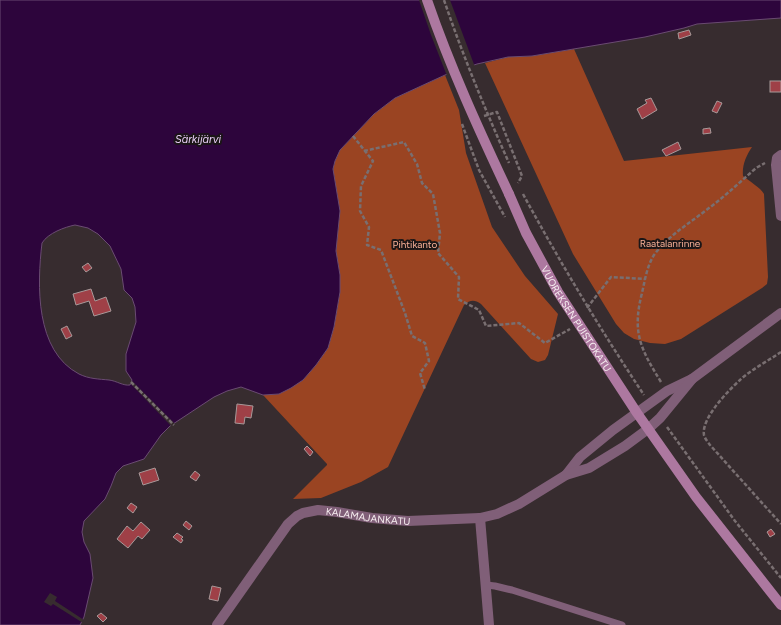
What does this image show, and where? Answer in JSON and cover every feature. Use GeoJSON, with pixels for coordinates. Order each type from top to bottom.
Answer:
{"type":"FeatureCollection","features":[{"type":"Feature","properties":{"kind":"main road","name":"VUOREKSEN PUISTOKATU"},"geometry":{"type":"LineString","coordinates":[[427,0],[471,114],[526,233],[554,285],[637,413],[696,497],[781,605]]}},
{"type":"Feature","properties":{"kind":"street"},"geometry":{"type":"LineString","coordinates":[[778,158],[781,216]]}},
{"type":"Feature","properties":{"kind":"street"},"geometry":{"type":"LineString","coordinates":[[692,379],[781,313]]}},
{"type":"Feature","properties":{"kind":"street","name":"KALAMAJANKATU"},"geometry":{"type":"LineString","coordinates":[[566,475],[580,457],[613,430],[667,391],[692,379]]}},
{"type":"Feature","properties":{"kind":"street","name":"KALAMAJANKATU"},"geometry":{"type":"LineString","coordinates":[[216,625],[288,524],[297,516],[303,513],[318,510],[372,518],[408,521],[480,518],[497,514],[519,504],[566,475],[589,468],[648,429],[660,418],[692,379]]}},
{"type":"Feature","properties":{"kind":"street"},"geometry":{"type":"LineString","coordinates":[[480,518],[489,625]]}},
{"type":"Feature","properties":{"kind":"lane"},"geometry":{"type":"LineString","coordinates":[[486,586],[495,586],[512,590],[622,625]]}},
{"type":"Feature","properties":{"kind":"path"},"geometry":{"type":"LineString","coordinates":[[444,0],[483,103],[512,168]]}},
{"type":"Feature","properties":{"kind":"path"},"geometry":{"type":"LineString","coordinates":[[483,116],[497,112],[522,176],[518,183]]}},
{"type":"Feature","properties":{"kind":"path"},"geometry":{"type":"LineString","coordinates":[[462,122],[479,170],[504,216],[509,221]]}},
{"type":"Feature","properties":{"kind":"path"},"geometry":{"type":"LineString","coordinates":[[353,136],[373,161],[361,186],[360,211],[369,227],[367,245],[381,250],[405,313],[412,336],[425,344],[429,361],[420,373],[425,390]]}},
{"type":"Feature","properties":{"kind":"path"},"geometry":{"type":"LineString","coordinates":[[364,151],[404,142],[417,164],[422,183],[434,194],[440,233],[438,253],[458,277],[458,299],[479,310],[486,326],[519,323],[545,343],[578,324]]}},
{"type":"Feature","properties":{"kind":"path"},"geometry":{"type":"LineString","coordinates":[[667,391],[645,356],[639,337],[638,315],[650,262],[655,254],[678,230],[708,208],[756,168],[778,158]]}},
{"type":"Feature","properties":{"kind":"path"},"geometry":{"type":"LineString","coordinates":[[515,175],[520,189],[587,308],[650,403]]}},
{"type":"Feature","properties":{"kind":"path"},"geometry":{"type":"LineString","coordinates":[[587,308],[611,277],[645,279]]}},
{"type":"Feature","properties":{"kind":"path"},"geometry":{"type":"LineString","coordinates":[[781,352],[742,378],[730,389],[708,418],[704,434],[710,445],[781,524]]}},
{"type":"Feature","properties":{"kind":"path"},"geometry":{"type":"LineString","coordinates":[[131,382],[153,406],[174,425]]}},
{"type":"Feature","properties":{"kind":"path"},"geometry":{"type":"LineString","coordinates":[[660,418],[735,521],[781,578]]}},
{"type":"Feature","properties":{"kind":"green space","name":"Raatalanrinne"},"geometry":{"type":"Polygon","coordinates":[[[574,49],[624,161],[752,147],[745,161],[743,176],[758,187],[764,194],[768,277],[767,284],[681,339],[665,344],[650,343],[634,339],[624,333],[616,324],[573,254],[485,63],[508,57],[532,56],[574,49]]]}},
{"type":"Feature","properties":{"kind":"green space","name":"Pihtikanto"},"geometry":{"type":"Polygon","coordinates":[[[445,75],[459,110],[466,153],[492,227],[525,276],[558,314],[548,355],[545,360],[538,362],[531,359],[481,304],[476,301],[468,302],[464,305],[388,467],[361,482],[321,498],[293,499],[327,464],[263,395],[279,394],[303,380],[328,348],[334,327],[340,292],[340,275],[336,251],[340,211],[333,169],[335,161],[340,150],[374,114],[395,98],[445,75]]]}},
{"type":"Feature","properties":{"kind":"water","name":"Särkijärvi"},"geometry":{"type":"Polygon","coordinates":[[[0,0],[781,0],[781,18],[697,24],[645,37],[532,56],[508,57],[477,64],[445,75],[395,98],[374,114],[340,150],[333,169],[340,211],[336,251],[340,275],[340,292],[334,327],[328,348],[316,365],[303,380],[279,394],[263,395],[241,387],[214,397],[170,426],[161,435],[144,459],[123,466],[116,473],[105,499],[84,521],[82,532],[84,542],[90,554],[93,578],[84,617],[80,625],[0,625],[0,0]],[[75,225],[66,227],[52,233],[42,243],[39,278],[42,316],[47,334],[54,350],[65,363],[79,374],[90,378],[115,381],[125,385],[130,385],[132,380],[126,371],[126,354],[136,322],[135,307],[132,298],[124,290],[121,269],[110,246],[98,234],[88,228],[75,225]]]}},
{"type":"Feature","properties":{"kind":"pier"},"geometry":{"type":"Polygon","coordinates":[[[419,0],[450,0],[475,67],[447,76],[419,0]]]}},
{"type":"Feature","properties":{"kind":"pier"},"geometry":{"type":"Polygon","coordinates":[[[132,381],[175,424],[172,427],[130,383],[132,381]]]}},
{"type":"Feature","properties":{"kind":"pier"},"geometry":{"type":"Polygon","coordinates":[[[50,593],[57,597],[55,601],[84,620],[83,623],[53,604],[51,606],[44,602],[50,593]]]}},
{"type":"Feature","properties":{"kind":"building"},"geometry":{"type":"Polygon","coordinates":[[[689,30],[691,35],[679,39],[678,33],[689,30]]]}},
{"type":"Feature","properties":{"kind":"building"},"geometry":{"type":"Polygon","coordinates":[[[770,81],[781,81],[781,92],[770,92],[770,81]]]}},
{"type":"Feature","properties":{"kind":"building"},"geometry":{"type":"Polygon","coordinates":[[[651,98],[657,110],[642,119],[637,109],[647,103],[645,100],[651,98]]]}},
{"type":"Feature","properties":{"kind":"building"},"geometry":{"type":"Polygon","coordinates":[[[717,101],[722,103],[717,113],[712,111],[717,101]]]}},
{"type":"Feature","properties":{"kind":"building"},"geometry":{"type":"Polygon","coordinates":[[[710,128],[711,133],[703,134],[703,129],[710,128]]]}},
{"type":"Feature","properties":{"kind":"building"},"geometry":{"type":"Polygon","coordinates":[[[678,142],[681,149],[666,156],[662,150],[678,142]]]}},
{"type":"Feature","properties":{"kind":"building"},"geometry":{"type":"Polygon","coordinates":[[[88,263],[92,268],[86,272],[82,267],[88,263]]]}},
{"type":"Feature","properties":{"kind":"building"},"geometry":{"type":"Polygon","coordinates":[[[91,289],[95,301],[106,297],[111,311],[94,316],[89,301],[76,305],[73,294],[91,289]]]}},
{"type":"Feature","properties":{"kind":"building"},"geometry":{"type":"Polygon","coordinates":[[[67,326],[72,336],[66,339],[61,329],[67,326]]]}},
{"type":"Feature","properties":{"kind":"building"},"geometry":{"type":"Polygon","coordinates":[[[237,404],[253,406],[251,418],[245,417],[244,424],[235,423],[237,404]]]}},
{"type":"Feature","properties":{"kind":"building"},"geometry":{"type":"Polygon","coordinates":[[[307,446],[313,452],[310,456],[304,449],[307,446]]]}},
{"type":"Feature","properties":{"kind":"building"},"geometry":{"type":"Polygon","coordinates":[[[155,468],[159,480],[143,485],[139,473],[155,468]]]}},
{"type":"Feature","properties":{"kind":"building"},"geometry":{"type":"Polygon","coordinates":[[[195,471],[200,475],[196,481],[190,477],[195,471]]]}},
{"type":"Feature","properties":{"kind":"building"},"geometry":{"type":"Polygon","coordinates":[[[131,503],[137,507],[133,513],[127,508],[131,503]]]}},
{"type":"Feature","properties":{"kind":"building"},"geometry":{"type":"Polygon","coordinates":[[[186,521],[192,526],[189,530],[183,525],[186,521]]]}},
{"type":"Feature","properties":{"kind":"building"},"geometry":{"type":"Polygon","coordinates":[[[141,522],[150,530],[142,539],[138,536],[128,548],[117,539],[127,526],[133,531],[141,522]]]}},
{"type":"Feature","properties":{"kind":"building"},"geometry":{"type":"Polygon","coordinates":[[[771,529],[775,534],[770,537],[767,532],[771,529]]]}},
{"type":"Feature","properties":{"kind":"building"},"geometry":{"type":"Polygon","coordinates":[[[177,533],[183,537],[181,539],[183,540],[181,543],[173,537],[177,533]]]}},
{"type":"Feature","properties":{"kind":"building"},"geometry":{"type":"Polygon","coordinates":[[[212,586],[221,588],[218,601],[209,599],[212,586]]]}},
{"type":"Feature","properties":{"kind":"building"},"geometry":{"type":"Polygon","coordinates":[[[101,613],[107,618],[103,622],[97,616],[101,613]]]}}]}
